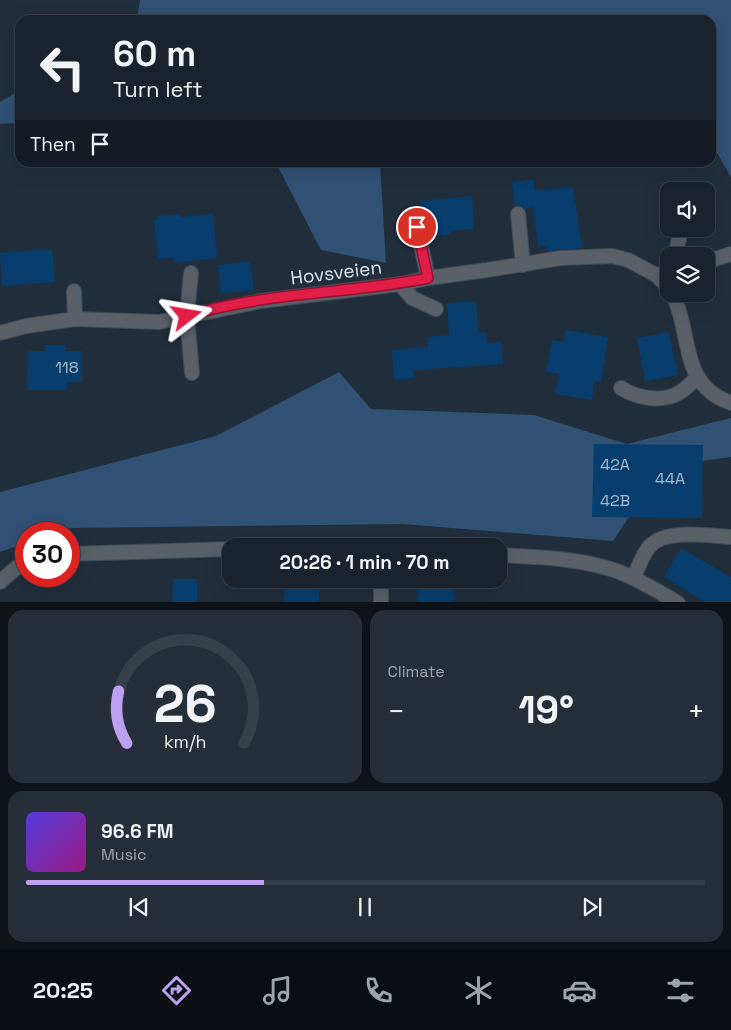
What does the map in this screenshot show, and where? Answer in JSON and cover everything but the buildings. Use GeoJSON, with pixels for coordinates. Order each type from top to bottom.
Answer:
{"type":"FeatureCollection","features":[{"type":"Feature","properties":{"kind":"street"},"geometry":{"type":"LineString","coordinates":[[518,214],[523,264]]}},
{"type":"Feature","properties":{"kind":"street"},"geometry":{"type":"LineString","coordinates":[[417,227],[428,278]]}},
{"type":"Feature","properties":{"kind":"street"},"geometry":{"type":"LineString","coordinates":[[715,259],[731,254]]}},
{"type":"Feature","properties":{"kind":"street","name":"Hovsveien"},"geometry":{"type":"LineString","coordinates":[[0,333],[26,326],[75,319],[159,322],[261,300],[400,284],[561,258],[612,256],[628,260],[660,273]]}},
{"type":"Feature","properties":{"kind":"street"},"geometry":{"type":"LineString","coordinates":[[191,273],[187,316],[192,373]]}},
{"type":"Feature","properties":{"kind":"street"},"geometry":{"type":"LineString","coordinates":[[400,284],[412,298],[436,309]]}},
{"type":"Feature","properties":{"kind":"street"},"geometry":{"type":"LineString","coordinates":[[74,291],[75,319]]}},
{"type":"Feature","properties":{"kind":"street"},"geometry":{"type":"LineString","coordinates":[[675,302],[682,323],[691,364],[698,377],[710,391],[724,401],[731,403]]}},
{"type":"Feature","properties":{"kind":"street"},"geometry":{"type":"LineString","coordinates":[[621,388],[631,394],[657,399],[678,393],[698,377]]}},
{"type":"Feature","properties":{"kind":"street"},"geometry":{"type":"LineString","coordinates":[[633,578],[650,545],[658,540],[680,535],[731,537]]}},
{"type":"Feature","properties":{"kind":"street"},"geometry":{"type":"LineString","coordinates":[[80,554],[222,549]]}},
{"type":"Feature","properties":{"kind":"street"},"geometry":{"type":"LineString","coordinates":[[507,556],[571,560],[615,571],[633,578],[678,602]]}},
{"type":"Feature","properties":{"kind":"street"},"geometry":{"type":"LineString","coordinates":[[0,582],[15,569]]}},
{"type":"Feature","properties":{"kind":"street"},"geometry":{"type":"LineString","coordinates":[[381,588],[381,602]]}},
{"type":"Feature","properties":{"kind":"shaded area"},"geometry":{"type":"Polygon","coordinates":[[[140,0],[731,0],[731,177],[716,151],[716,15],[138,15],[140,0]]]}},
{"type":"Feature","properties":{"kind":"shaded area"},"geometry":{"type":"Polygon","coordinates":[[[15,93],[15,123],[0,124],[0,102],[15,93]]]}},
{"type":"Feature","properties":{"kind":"shaded area"},"geometry":{"type":"Polygon","coordinates":[[[278,167],[380,167],[386,263],[321,250],[278,167]]]}},
{"type":"Feature","properties":{"kind":"shaded area"},"geometry":{"type":"Polygon","coordinates":[[[339,372],[371,409],[534,415],[627,444],[731,418],[731,457],[663,466],[613,541],[402,524],[80,528],[80,522],[15,522],[15,547],[0,552],[0,492],[216,436],[339,372]]]}},
{"type":"Feature","properties":{"kind":"route"},"geometry":{"type":"LineString","coordinates":[[187,316],[261,300],[400,284],[428,278],[417,227]]}}]}
